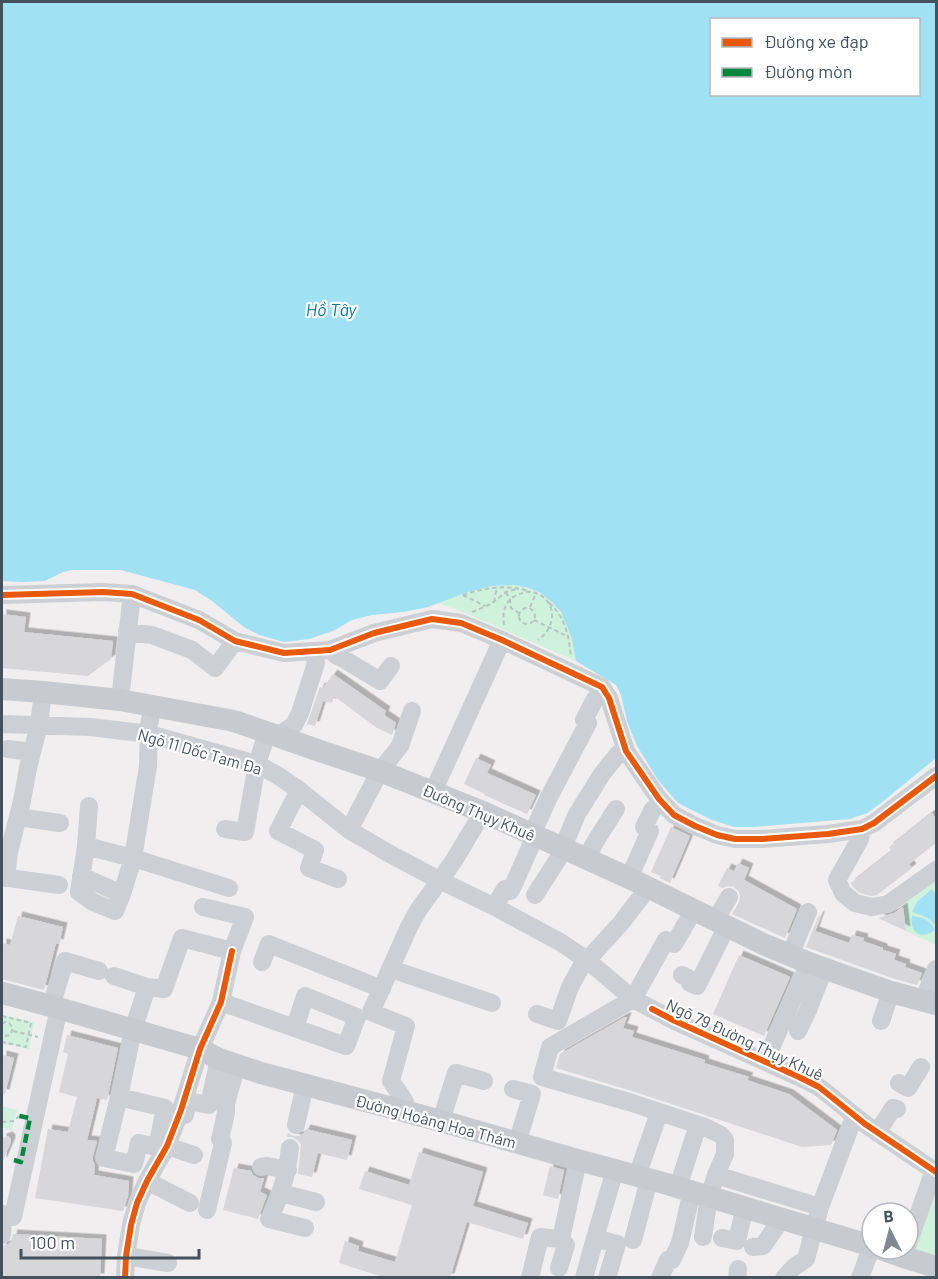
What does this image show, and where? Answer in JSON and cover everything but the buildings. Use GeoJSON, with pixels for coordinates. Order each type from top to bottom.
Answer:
{"type":"FeatureCollection","features":[{"type":"Feature","properties":{"kind":"main road","name":"Đường Thụy Khuê"},"geometry":{"type":"LineString","coordinates":[[2,689],[120,700],[234,721],[380,771],[483,812],[722,921],[808,963],[891,992],[930,1002]]}},
{"type":"Feature","properties":{"kind":"main road","name":"Đường Hoàng Hoa Thám"},"geometry":{"type":"LineString","coordinates":[[2,993],[134,1030],[306,1085],[782,1218],[817,1217],[860,1240]]}},
{"type":"Feature","properties":{"kind":"street"},"geometry":{"type":"LineString","coordinates":[[2,595],[104,592],[132,594],[200,620],[235,641],[284,653],[322,651],[374,633],[432,619],[503,633],[602,687],[609,698],[626,751],[659,799],[674,815],[717,835],[735,839],[828,834],[862,829],[874,823],[936,776]]}},
{"type":"Feature","properties":{"kind":"street"},"geometry":{"type":"LineString","coordinates":[[120,700],[132,594]]}},
{"type":"Feature","properties":{"kind":"street"},"geometry":{"type":"LineString","coordinates":[[128,632],[152,635],[192,650],[215,668],[235,641]]}},
{"type":"Feature","properties":{"kind":"street"},"geometry":{"type":"LineString","coordinates":[[433,792],[503,633]]}},
{"type":"Feature","properties":{"kind":"street"},"geometry":{"type":"LineString","coordinates":[[322,651],[342,658],[380,681],[392,666]]}},
{"type":"Feature","properties":{"kind":"street"},"geometry":{"type":"LineString","coordinates":[[225,829],[245,832],[257,764],[274,735],[294,725],[322,651]]}},
{"type":"Feature","properties":{"kind":"street"},"geometry":{"type":"LineString","coordinates":[[43,692],[39,725],[4,878],[59,885]]}},
{"type":"Feature","properties":{"kind":"street"},"geometry":{"type":"LineString","coordinates":[[499,898],[505,889],[510,891],[513,886],[531,843],[532,834],[588,723],[584,720],[595,699]]}},
{"type":"Feature","properties":{"kind":"street"},"geometry":{"type":"LineString","coordinates":[[89,806],[79,892],[93,902],[115,910],[133,858],[148,766],[153,706]]}},
{"type":"Feature","properties":{"kind":"street"},"geometry":{"type":"LineString","coordinates":[[350,830],[380,771],[400,746],[412,711]]}},
{"type":"Feature","properties":{"kind":"street","name":"Ngõ 11 Dốc Tam Đa"},"geometry":{"type":"LineString","coordinates":[[5,740],[39,725],[91,727],[149,734],[257,764],[299,790],[350,830],[439,880]]}},
{"type":"Feature","properties":{"kind":"street"},"geometry":{"type":"LineString","coordinates":[[5,740],[32,752]]}},
{"type":"Feature","properties":{"kind":"street"},"geometry":{"type":"LineString","coordinates":[[536,895],[558,859],[577,814],[618,754]]}},
{"type":"Feature","properties":{"kind":"street"},"geometry":{"type":"LineString","coordinates":[[299,790],[278,831],[315,850],[309,868],[338,879]]}},
{"type":"Feature","properties":{"kind":"street"},"geometry":{"type":"LineString","coordinates":[[537,1014],[558,1021],[570,987],[582,967],[621,923],[639,883],[650,831],[644,827],[654,809]]}},
{"type":"Feature","properties":{"kind":"street"},"geometry":{"type":"LineString","coordinates":[[586,859],[616,810]]}},
{"type":"Feature","properties":{"kind":"street"},"geometry":{"type":"LineString","coordinates":[[409,1113],[404,1100],[391,1081],[406,1026],[371,1012],[418,909],[453,862],[483,812]]}},
{"type":"Feature","properties":{"kind":"street"},"geometry":{"type":"LineString","coordinates":[[18,817],[60,823]]}},
{"type":"Feature","properties":{"kind":"street"},"geometry":{"type":"LineString","coordinates":[[862,829],[860,839],[837,880],[843,893],[855,903],[872,906],[888,904],[936,870]]}},
{"type":"Feature","properties":{"kind":"street"},"geometry":{"type":"LineString","coordinates":[[86,846],[229,888]]}},
{"type":"Feature","properties":{"kind":"street","name":"Ngõ 79 Đường Thụy Khuê"},"geometry":{"type":"LineString","coordinates":[[439,880],[560,942],[587,960],[633,999],[675,1021],[819,1087],[854,1117],[935,1171]]}},
{"type":"Feature","properties":{"kind":"street"},"geometry":{"type":"LineString","coordinates":[[682,975],[697,986],[729,897]]}},
{"type":"Feature","properties":{"kind":"street"},"geometry":{"type":"LineString","coordinates":[[185,1115],[188,1101],[209,1105],[219,1057],[221,1002],[232,951],[245,917],[203,907]]}},
{"type":"Feature","properties":{"kind":"street"},"geometry":{"type":"LineString","coordinates":[[693,1192],[716,1175],[725,1154],[725,1140],[721,1135],[698,1125],[542,1077],[550,1047],[633,999],[666,940],[674,944],[694,910]]}},
{"type":"Feature","properties":{"kind":"street"},"geometry":{"type":"LineString","coordinates":[[798,1030],[808,1010],[808,912]]}},
{"type":"Feature","properties":{"kind":"street"},"geometry":{"type":"LineString","coordinates":[[2,1235],[2,1214],[13,1217],[65,961],[147,987],[164,990],[182,938],[232,951]]}},
{"type":"Feature","properties":{"kind":"street"},"geometry":{"type":"LineString","coordinates":[[261,962],[269,944],[382,989]]}},
{"type":"Feature","properties":{"kind":"street"},"geometry":{"type":"LineString","coordinates":[[765,1062],[808,963]]}},
{"type":"Feature","properties":{"kind":"street"},"geometry":{"type":"LineString","coordinates":[[391,969],[492,1003]]}},
{"type":"Feature","properties":{"kind":"street"},"geometry":{"type":"LineString","coordinates":[[930,1002],[936,969]]}},
{"type":"Feature","properties":{"kind":"street"},"geometry":{"type":"LineString","coordinates":[[119,1098],[134,1030],[147,987]]}},
{"type":"Feature","properties":{"kind":"street"},"geometry":{"type":"LineString","coordinates":[[881,1021],[891,992]]}},
{"type":"Feature","properties":{"kind":"street"},"geometry":{"type":"LineString","coordinates":[[221,1002],[295,1028]]}},
{"type":"Feature","properties":{"kind":"street"},"geometry":{"type":"LineString","coordinates":[[125,1278],[126,1256],[137,1203],[147,1180],[167,1146],[181,1110],[219,1057]]}},
{"type":"Feature","properties":{"kind":"street"},"geometry":{"type":"LineString","coordinates":[[207,1210],[223,1143],[219,1140],[226,1113],[219,1057]]}},
{"type":"Feature","properties":{"kind":"street"},"geometry":{"type":"LineString","coordinates":[[900,1083],[908,1088],[925,1068]]}},
{"type":"Feature","properties":{"kind":"street"},"geometry":{"type":"LineString","coordinates":[[441,1121],[456,1073],[484,1081]]}},
{"type":"Feature","properties":{"kind":"street"},"geometry":{"type":"LineString","coordinates":[[296,1125],[306,1085]]}},
{"type":"Feature","properties":{"kind":"street"},"geometry":{"type":"LineString","coordinates":[[513,1089],[532,1095],[518,1143]]}},
{"type":"Feature","properties":{"kind":"street"},"geometry":{"type":"LineString","coordinates":[[877,1133],[893,1108],[897,1109]]}},
{"type":"Feature","properties":{"kind":"street"},"geometry":{"type":"LineString","coordinates":[[633,1240],[643,1178],[659,1113]]}},
{"type":"Feature","properties":{"kind":"street"},"geometry":{"type":"LineString","coordinates":[[784,1278],[806,1259],[817,1217],[854,1117]]}},
{"type":"Feature","properties":{"kind":"street"},"geometry":{"type":"LineString","coordinates":[[660,1278],[668,1260],[672,1260],[680,1243],[693,1192],[698,1125]]}},
{"type":"Feature","properties":{"kind":"street"},"geometry":{"type":"LineString","coordinates":[[167,1146],[194,1155]]}},
{"type":"Feature","properties":{"kind":"street"},"geometry":{"type":"LineString","coordinates":[[290,1148],[288,1170],[279,1200],[269,1219],[305,1228]]}},
{"type":"Feature","properties":{"kind":"street"},"geometry":{"type":"LineString","coordinates":[[561,1239],[578,1160]]}},
{"type":"Feature","properties":{"kind":"street"},"geometry":{"type":"LineString","coordinates":[[261,1167],[288,1170]]}},
{"type":"Feature","properties":{"kind":"street"},"geometry":{"type":"LineString","coordinates":[[588,1276],[595,1238],[615,1170]]}},
{"type":"Feature","properties":{"kind":"street"},"geometry":{"type":"LineString","coordinates":[[920,1212],[935,1171]]}},
{"type":"Feature","properties":{"kind":"street"},"geometry":{"type":"LineString","coordinates":[[716,1175],[817,1217]]}},
{"type":"Feature","properties":{"kind":"street"},"geometry":{"type":"LineString","coordinates":[[147,1180],[190,1203]]}},
{"type":"Feature","properties":{"kind":"street"},"geometry":{"type":"LineString","coordinates":[[693,1192],[703,1237]]}},
{"type":"Feature","properties":{"kind":"street"},"geometry":{"type":"LineString","coordinates":[[281,1193],[316,1202]]}},
{"type":"Feature","properties":{"kind":"street"},"geometry":{"type":"LineString","coordinates":[[722,1238],[737,1241],[745,1206]]}},
{"type":"Feature","properties":{"kind":"street"},"geometry":{"type":"LineString","coordinates":[[753,1247],[763,1246],[782,1218]]}},
{"type":"Feature","properties":{"kind":"street"},"geometry":{"type":"LineString","coordinates":[[530,1278],[540,1237],[561,1239],[566,1245],[559,1268]]}},
{"type":"Feature","properties":{"kind":"street"},"geometry":{"type":"LineString","coordinates":[[595,1238],[617,1244],[607,1278]]}},
{"type":"Feature","properties":{"kind":"street"},"geometry":{"type":"LineString","coordinates":[[126,1256],[168,1263]]}},
{"type":"Feature","properties":{"kind":"street"},"geometry":{"type":"LineString","coordinates":[[860,1278],[866,1261]]}},
{"type":"Feature","properties":{"kind":"path"},"geometry":{"type":"LineString","coordinates":[[493,603],[497,587]]}},
{"type":"Feature","properties":{"kind":"path"},"geometry":{"type":"LineString","coordinates":[[485,607],[463,595],[497,587],[520,588],[536,593],[555,608],[569,637],[572,665]]}},
{"type":"Feature","properties":{"kind":"path"},"geometry":{"type":"LineString","coordinates":[[468,613],[493,603],[506,592],[520,588]]}},
{"type":"Feature","properties":{"kind":"path"},"geometry":{"type":"LineString","coordinates":[[503,633],[504,608],[510,600],[530,591]]}},
{"type":"Feature","properties":{"kind":"path"},"geometry":{"type":"LineString","coordinates":[[506,592],[511,608],[519,613]]}},
{"type":"Feature","properties":{"kind":"path"},"geometry":{"type":"LineString","coordinates":[[530,608],[536,593]]}},
{"type":"Feature","properties":{"kind":"path"},"geometry":{"type":"LineString","coordinates":[[538,640],[546,635],[550,628],[552,612],[544,599]]}},
{"type":"Feature","properties":{"kind":"path"},"geometry":{"type":"LineString","coordinates":[[524,608],[530,608],[535,614],[534,620],[523,624],[519,620],[519,613],[524,608]]}},
{"type":"Feature","properties":{"kind":"path"},"geometry":{"type":"LineString","coordinates":[[534,620],[569,637]]}},
{"type":"Feature","properties":{"kind":"path"},"geometry":{"type":"LineString","coordinates":[[2,1016],[31,1023],[26,1047],[2,1042],[3,1035],[10,1035],[13,1031]]}},
{"type":"Feature","properties":{"kind":"path"},"geometry":{"type":"LineString","coordinates":[[7,1022],[8,1018]]}},
{"type":"Feature","properties":{"kind":"path"},"geometry":{"type":"LineString","coordinates":[[2,1024],[7,1022]]}},
{"type":"Feature","properties":{"kind":"path"},"geometry":{"type":"LineString","coordinates":[[7,1022],[12,1026],[13,1031]]}},
{"type":"Feature","properties":{"kind":"path"},"geometry":{"type":"LineString","coordinates":[[13,1031],[38,1037]]}},
{"type":"Feature","properties":{"kind":"path"},"geometry":{"type":"LineString","coordinates":[[2,1122],[14,1121],[19,1116]]}},
{"type":"Feature","properties":{"kind":"green space"},"geometry":{"type":"Polygon","coordinates":[[[514,585],[529,589],[552,602],[570,632],[576,661],[437,603],[491,586],[514,585]]]}},
{"type":"Feature","properties":{"kind":"green space"},"geometry":{"type":"Polygon","coordinates":[[[931,878],[936,883],[936,945],[906,931],[902,901],[931,878]]]}},
{"type":"Feature","properties":{"kind":"green space"},"geometry":{"type":"Polygon","coordinates":[[[2,1015],[34,1022],[29,1049],[2,1043],[2,1015]]]}},
{"type":"Feature","properties":{"kind":"green space"},"geometry":{"type":"Polygon","coordinates":[[[2,1106],[17,1110],[12,1130],[2,1127],[2,1106]]]}},
{"type":"Feature","properties":{"kind":"green space"},"geometry":{"type":"Polygon","coordinates":[[[936,1186],[936,1257],[920,1253],[920,1228],[936,1186]]]}},
{"type":"Feature","properties":{"kind":"water","name":"Hồ Tây"},"geometry":{"type":"Polygon","coordinates":[[[2,2],[936,2],[936,758],[867,813],[850,819],[734,827],[712,820],[678,803],[658,780],[637,746],[616,685],[576,661],[572,639],[561,612],[540,593],[529,588],[514,585],[491,586],[428,607],[372,615],[352,620],[333,631],[309,639],[284,642],[259,635],[244,627],[195,590],[121,570],[72,570],[45,581],[2,581],[2,2]]]}},
{"type":"Feature","properties":{"kind":"water"},"geometry":{"type":"Polygon","coordinates":[[[932,889],[936,895],[936,926],[926,917],[912,912],[917,902],[932,889]]]}},
{"type":"Feature","properties":{"kind":"water"},"geometry":{"type":"Polygon","coordinates":[[[912,916],[926,920],[935,930],[926,934],[918,933],[912,927],[912,916]]]}},
{"type":"Feature","properties":{"kind":"marked path"},"geometry":{"type":"LineString","coordinates":[[14,1160],[21,1162],[30,1118],[19,1116]]}},
{"type":"Feature","properties":{"kind":"cycle path"},"geometry":{"type":"LineString","coordinates":[[2,595],[103,592],[132,594],[199,620],[235,641],[284,653],[330,650],[374,633],[432,619],[461,623],[602,687],[609,698],[626,751],[659,799],[674,815],[717,835],[735,839],[828,834],[862,829],[874,823],[936,776]]}},
{"type":"Feature","properties":{"kind":"cycle path"},"geometry":{"type":"LineString","coordinates":[[125,1278],[126,1256],[137,1203],[167,1146],[181,1110],[200,1049],[221,1002],[232,951]]}},
{"type":"Feature","properties":{"kind":"cycle path"},"geometry":{"type":"LineString","coordinates":[[652,1009],[819,1087],[865,1124],[936,1172]]}}]}
